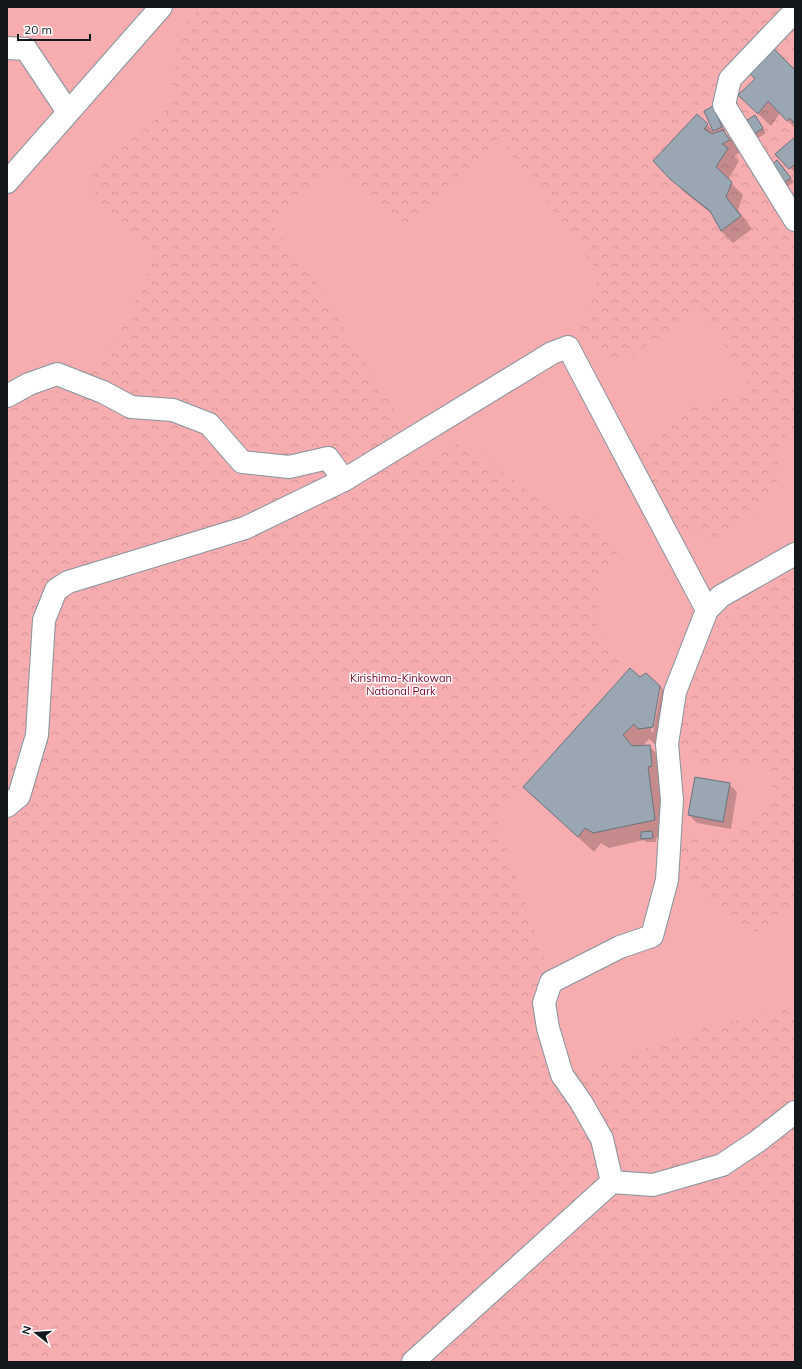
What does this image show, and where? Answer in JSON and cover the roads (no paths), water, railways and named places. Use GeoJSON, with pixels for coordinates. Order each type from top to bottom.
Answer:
{"type":"FeatureCollection","features":[{"type":"Feature","properties":{"kind":"street"},"geometry":{"type":"LineString","coordinates":[[7,182],[161,7]]}},
{"type":"Feature","properties":{"kind":"street"},"geometry":{"type":"LineString","coordinates":[[795,11],[730,79],[724,106],[795,220]]}},
{"type":"Feature","properties":{"kind":"street"},"geometry":{"type":"LineString","coordinates":[[7,48],[26,49],[68,112]]}},
{"type":"Feature","properties":{"kind":"street"},"geometry":{"type":"LineString","coordinates":[[7,806],[19,796],[38,735],[44,620],[56,590],[68,582],[245,528],[344,480],[552,353],[568,347],[707,610]]}},
{"type":"Feature","properties":{"kind":"street"},"geometry":{"type":"LineString","coordinates":[[7,396],[29,384],[57,374],[103,392],[131,407],[173,410],[209,424],[242,462],[289,467],[328,458],[344,480]]}},
{"type":"Feature","properties":{"kind":"street"},"geometry":{"type":"LineString","coordinates":[[612,1182],[602,1139],[581,1102],[562,1075],[548,1028],[544,1003],[551,982],[620,947],[652,936],[667,880],[672,800],[667,744],[675,692],[707,610],[721,596],[795,554]]}},
{"type":"Feature","properties":{"kind":"street"},"geometry":{"type":"LineString","coordinates":[[414,1362],[612,1182],[653,1185],[722,1165],[758,1141],[795,1112]]}},
{"type":"Feature","properties":{"kind":"park label","name":"Kirishima-Kinkowan National Park"},"geometry":{"type":"Point","coordinates":[401,684]}}]}
